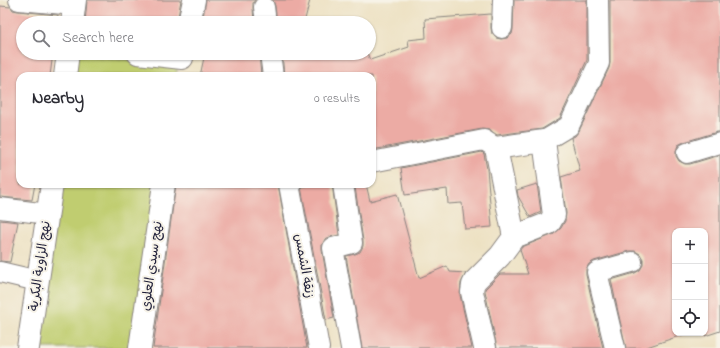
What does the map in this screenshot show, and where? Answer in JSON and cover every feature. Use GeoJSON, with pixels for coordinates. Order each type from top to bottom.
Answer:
{"type":"FeatureCollection","features":[{"type":"Feature","properties":{"kind":"street"},"geometry":{"type":"LineString","coordinates":[[19,0],[74,9]]}},
{"type":"Feature","properties":{"kind":"street"},"geometry":{"type":"LineString","coordinates":[[191,16],[194,0]]}},
{"type":"Feature","properties":{"kind":"street"},"geometry":{"type":"LineString","coordinates":[[502,28],[503,0]]}},
{"type":"Feature","properties":{"kind":"street"},"geometry":{"type":"LineString","coordinates":[[376,161],[484,140],[496,148],[544,141],[569,126],[599,63],[598,0]]}},
{"type":"Feature","properties":{"kind":"street"},"geometry":{"type":"LineString","coordinates":[[66,72],[67,60]]}},
{"type":"Feature","properties":{"kind":"street"},"geometry":{"type":"LineString","coordinates":[[271,60],[272,72]]}},
{"type":"Feature","properties":{"kind":"street"},"geometry":{"type":"LineString","coordinates":[[486,348],[472,292],[473,285],[500,256],[514,237],[547,224],[554,215],[544,141]]}},
{"type":"Feature","properties":{"kind":"street"},"geometry":{"type":"LineString","coordinates":[[687,154],[720,143]]}},
{"type":"Feature","properties":{"kind":"street"},"geometry":{"type":"LineString","coordinates":[[496,148],[514,237]]}},
{"type":"Feature","properties":{"kind":"street","name":"نهج الزاوية البكرية"},"geometry":{"type":"LineString","coordinates":[[28,348],[51,188]]}},
{"type":"Feature","properties":{"kind":"street","name":"نهج سيدي العلوي"},"geometry":{"type":"LineString","coordinates":[[140,348],[163,188]]}},
{"type":"Feature","properties":{"kind":"street","name":"زنقة الشمس"},"geometry":{"type":"LineString","coordinates":[[289,188],[319,348]]}},
{"type":"Feature","properties":{"kind":"street"},"geometry":{"type":"LineString","coordinates":[[343,188],[352,243],[333,248],[352,348]]}},
{"type":"Feature","properties":{"kind":"street"},"geometry":{"type":"LineString","coordinates":[[0,208],[48,214]]}},
{"type":"Feature","properties":{"kind":"street"},"geometry":{"type":"LineString","coordinates":[[615,348],[597,272],[632,262]]}},
{"type":"Feature","properties":{"kind":"street"},"geometry":{"type":"LineString","coordinates":[[0,272],[38,281]]}},
{"type":"Feature","properties":{"kind":"green space"},"geometry":{"type":"Polygon","coordinates":[[[73,60],[131,60],[178,65],[177,72],[72,72],[73,60]]]}},
{"type":"Feature","properties":{"kind":"green space"},"geometry":{"type":"Polygon","coordinates":[[[55,188],[158,188],[134,348],[34,348],[55,188]]]}},
{"type":"Feature","properties":{"kind":"building"},"geometry":{"type":"Polygon","coordinates":[[[87,0],[181,0],[178,16],[86,16],[87,0]]]}},
{"type":"Feature","properties":{"kind":"building"},"geometry":{"type":"Polygon","coordinates":[[[206,0],[255,0],[253,3],[254,16],[203,16],[206,0]]]}},
{"type":"Feature","properties":{"kind":"building"},"geometry":{"type":"Polygon","coordinates":[[[273,0],[310,0],[306,16],[276,16],[273,0]]]}},
{"type":"Feature","properties":{"kind":"building"},"geometry":{"type":"Polygon","coordinates":[[[514,0],[587,0],[587,60],[560,118],[542,129],[497,135],[490,130],[482,129],[376,149],[376,72],[284,72],[283,60],[376,60],[376,58],[409,47],[408,40],[426,38],[425,19],[491,14],[492,34],[496,38],[507,38],[512,34],[514,0]]]}},
{"type":"Feature","properties":{"kind":"building"},"geometry":{"type":"Polygon","coordinates":[[[610,0],[720,0],[720,132],[678,145],[676,156],[679,161],[685,164],[690,164],[720,155],[720,331],[708,335],[708,228],[672,228],[672,336],[679,336],[644,348],[626,348],[611,280],[635,273],[640,270],[643,265],[643,259],[640,254],[635,251],[629,251],[594,261],[589,264],[586,269],[586,275],[603,348],[497,348],[485,289],[500,274],[528,274],[520,250],[522,247],[554,234],[561,228],[565,221],[566,213],[561,177],[580,171],[571,138],[579,131],[610,63],[610,0]]]}},
{"type":"Feature","properties":{"kind":"building"},"geometry":{"type":"Polygon","coordinates":[[[0,6],[11,7],[13,10],[18,11],[58,15],[16,16],[16,60],[52,60],[51,72],[16,72],[16,188],[34,188],[32,200],[0,197],[0,6]]]}},
{"type":"Feature","properties":{"kind":"building"},"geometry":{"type":"Polygon","coordinates":[[[203,60],[260,60],[261,72],[201,72],[203,60]]]}},
{"type":"Feature","properties":{"kind":"building"},"geometry":{"type":"Polygon","coordinates":[[[482,152],[484,154],[487,169],[492,227],[465,229],[462,203],[448,204],[447,189],[405,195],[401,168],[482,152]]]}},
{"type":"Feature","properties":{"kind":"building"},"geometry":{"type":"Polygon","coordinates":[[[537,184],[541,212],[530,217],[518,196],[517,190],[537,184]]]}},
{"type":"Feature","properties":{"kind":"building"},"geometry":{"type":"Polygon","coordinates":[[[175,188],[279,188],[307,348],[153,348],[175,188]]]}},
{"type":"Feature","properties":{"kind":"building"},"geometry":{"type":"Polygon","coordinates":[[[301,188],[333,188],[339,235],[325,239],[322,245],[334,318],[326,320],[301,188]]]}},
{"type":"Feature","properties":{"kind":"building"},"geometry":{"type":"Polygon","coordinates":[[[355,188],[367,188],[370,201],[397,194],[419,278],[447,266],[450,272],[466,273],[461,283],[460,295],[472,348],[362,348],[346,256],[360,252],[363,246],[355,188]]]}},
{"type":"Feature","properties":{"kind":"building"},"geometry":{"type":"Polygon","coordinates":[[[0,220],[18,222],[10,262],[0,261],[0,220]]]}}]}
